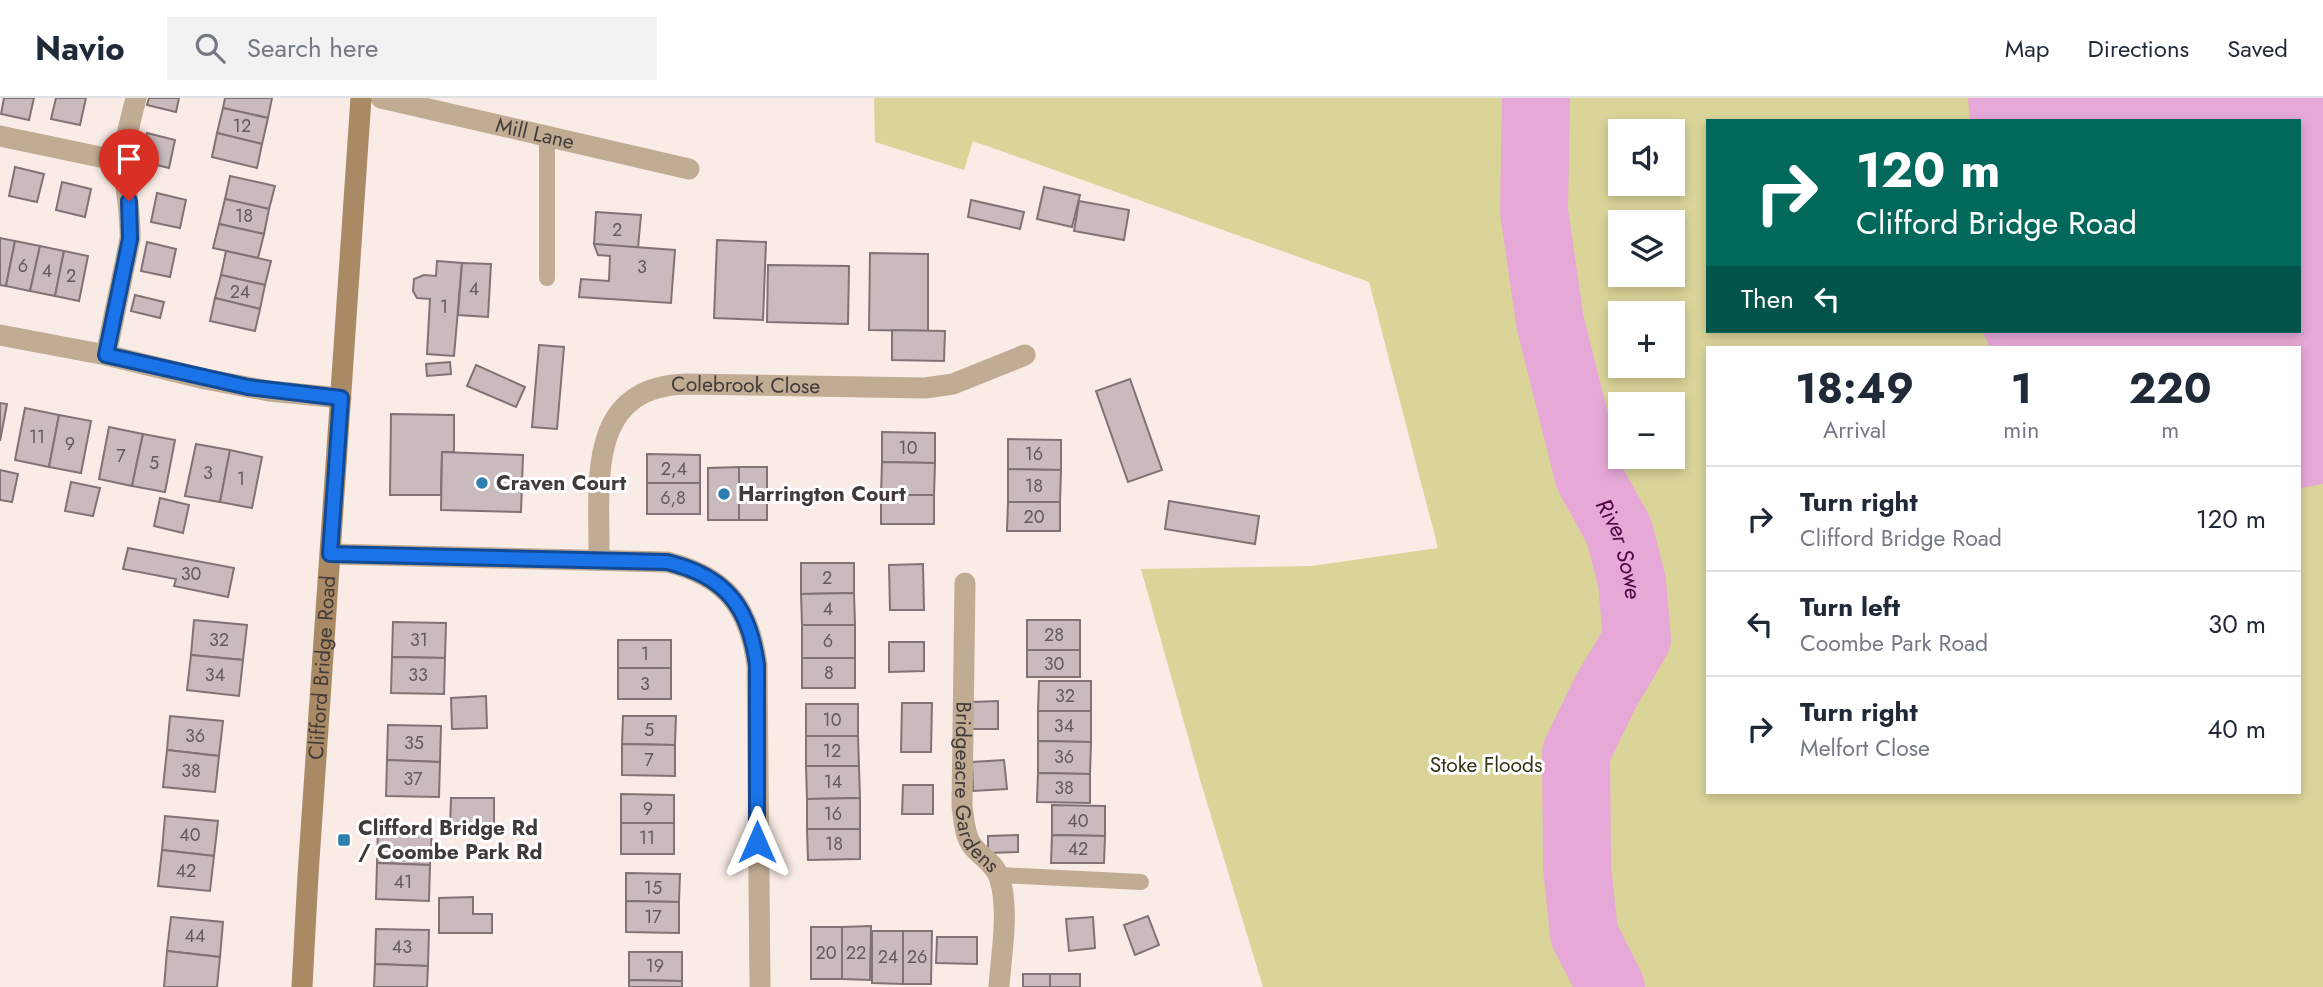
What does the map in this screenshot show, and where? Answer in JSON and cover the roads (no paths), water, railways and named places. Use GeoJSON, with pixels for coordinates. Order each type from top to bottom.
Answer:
{"type":"FeatureCollection","features":[{"type":"Feature","properties":{"kind":"main road","name":"Clifford Bridge Road"},"geometry":{"type":"LineString","coordinates":[[302,987],[361,98]]}},
{"type":"Feature","properties":{"kind":"street"},"geometry":{"type":"LineString","coordinates":[[106,355],[130,239],[131,222],[124,162],[135,98]]}},
{"type":"Feature","properties":{"kind":"street","name":"Mill Lane"},"geometry":{"type":"LineString","coordinates":[[381,98],[689,169]]}},
{"type":"Feature","properties":{"kind":"street"},"geometry":{"type":"LineString","coordinates":[[0,136],[124,162]]}},
{"type":"Feature","properties":{"kind":"street"},"geometry":{"type":"LineString","coordinates":[[0,335],[106,355],[218,382],[269,391],[341,398]]}},
{"type":"Feature","properties":{"kind":"street","name":"Colebrook Close"},"geometry":{"type":"LineString","coordinates":[[599,558],[600,462],[603,446],[617,414],[646,390],[665,384],[925,388],[953,384],[1025,355]]}},
{"type":"Feature","properties":{"kind":"street"},"geometry":{"type":"LineString","coordinates":[[330,554],[599,558],[667,562],[691,568],[713,580],[730,594],[748,622],[757,665],[760,987]]}},
{"type":"Feature","properties":{"kind":"street","name":"Bridgeacre Gardens"},"geometry":{"type":"LineString","coordinates":[[965,583],[963,817],[970,843],[991,863],[999,875],[1004,910],[999,987]]}},
{"type":"Feature","properties":{"kind":"lane"},"geometry":{"type":"LineString","coordinates":[[547,137],[547,278]]}},
{"type":"Feature","properties":{"kind":"lane"},"geometry":{"type":"LineString","coordinates":[[999,875],[1141,882]]}},
{"type":"Feature","properties":{"kind":"waterway","name":"River Sowe"},"geometry":{"type":"LineString","coordinates":[[1536,98],[1534,211],[1550,322],[1589,477],[1619,531],[1632,582],[1637,639],[1605,693],[1576,753],[1577,866],[1584,934],[1611,987]]}},
{"type":"Feature","properties":{"kind":"place","name":"Craven Court"},"geometry":{"type":"Point","coordinates":[482,483]}},
{"type":"Feature","properties":{"kind":"place","name":"Harrington Court"},"geometry":{"type":"Point","coordinates":[724,494]}},
{"type":"Feature","properties":{"kind":"place","name":"Clifford Bridge Rd / Coombe Park Rd"},"geometry":{"type":"Point","coordinates":[344,840]}},
{"type":"Feature","properties":{"kind":"park label","name":"Stoke Floods"},"geometry":{"type":"Point","coordinates":[1486,765]}}]}
